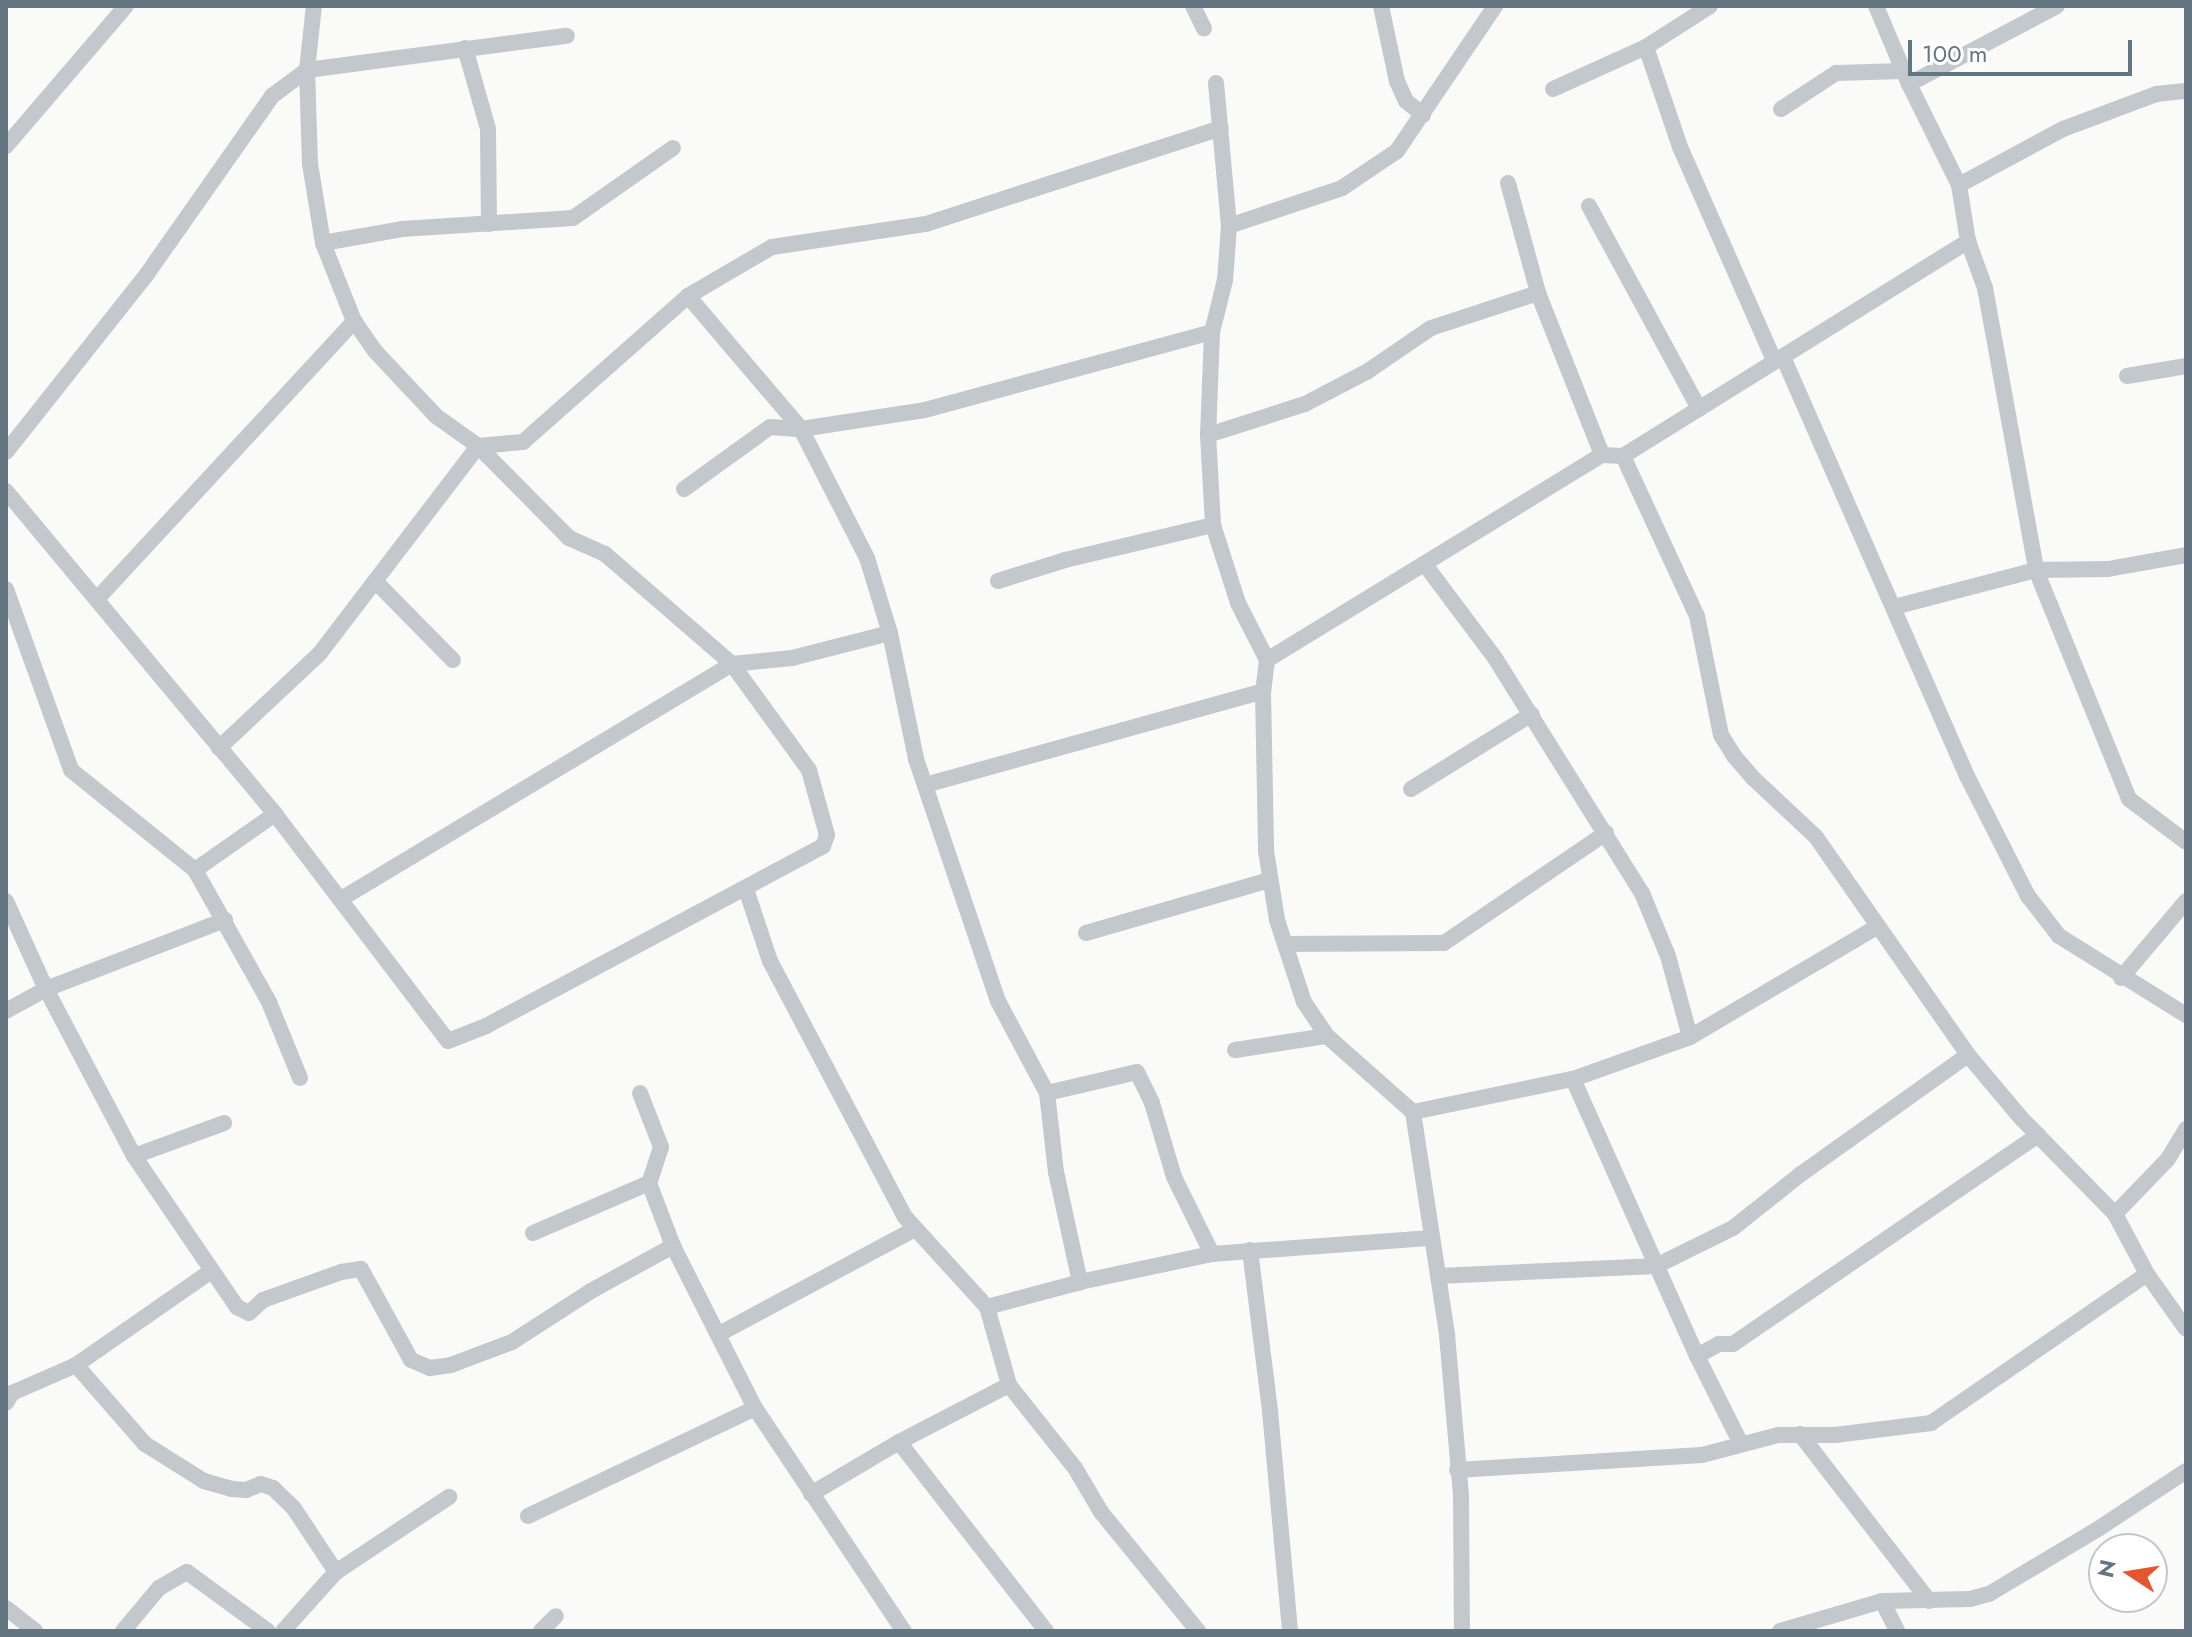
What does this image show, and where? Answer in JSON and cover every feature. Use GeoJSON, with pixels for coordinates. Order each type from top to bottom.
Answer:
{"type":"FeatureCollection","features":[{"type":"Feature","properties":{"kind":"street"},"geometry":{"type":"LineString","coordinates":[[6,146],[126,6]]}},
{"type":"Feature","properties":{"kind":"street"},"geometry":{"type":"LineString","coordinates":[[6,491],[275,814],[448,1041],[486,1026],[823,846],[827,835],[809,770],[732,664],[605,554],[569,538],[478,446],[436,416],[375,351],[354,321],[323,243],[310,164],[307,70],[314,6]]}},
{"type":"Feature","properties":{"kind":"street"},"geometry":{"type":"LineString","coordinates":[[1193,6],[1204,29]]}},
{"type":"Feature","properties":{"kind":"street"},"geometry":{"type":"LineString","coordinates":[[1381,6],[1397,81],[1406,101],[1423,115]]}},
{"type":"Feature","properties":{"kind":"street"},"geometry":{"type":"LineString","coordinates":[[1229,226],[1342,188],[1397,151],[1495,6]]}},
{"type":"Feature","properties":{"kind":"street"},"geometry":{"type":"LineString","coordinates":[[1553,89],[1646,47],[1710,6]]}},
{"type":"Feature","properties":{"kind":"street"},"geometry":{"type":"LineString","coordinates":[[1876,6],[1906,78],[1959,185],[1968,241],[1985,288],[2036,570],[2129,799],[2186,842]]}},
{"type":"Feature","properties":{"kind":"street"},"geometry":{"type":"LineString","coordinates":[[1781,109],[1836,73],[1906,78],[2057,6]]}},
{"type":"Feature","properties":{"kind":"street"},"geometry":{"type":"LineString","coordinates":[[6,452],[147,274],[272,96],[307,70],[567,36]]}},
{"type":"Feature","properties":{"kind":"street"},"geometry":{"type":"LineString","coordinates":[[1646,47],[1680,147],[1894,607],[1967,776],[2028,896],[2059,936],[2121,978],[2186,1015]]}},
{"type":"Feature","properties":{"kind":"street"},"geometry":{"type":"LineString","coordinates":[[465,48],[488,129],[489,224]]}},
{"type":"Feature","properties":{"kind":"street"},"geometry":{"type":"LineString","coordinates":[[1216,83],[1229,226],[1225,280],[1212,332],[1208,435],[1213,525],[1238,603],[1267,660],[1263,691],[1265,828],[1270,880],[1277,920],[1304,1002],[1327,1036],[1413,1112],[1447,1335],[1461,1496],[1462,1631]]}},
{"type":"Feature","properties":{"kind":"street"},"geometry":{"type":"LineString","coordinates":[[1959,185],[2063,129],[2156,94],[2186,91]]}},
{"type":"Feature","properties":{"kind":"street"},"geometry":{"type":"LineString","coordinates":[[219,748],[320,653],[478,446],[523,442],[688,296],[772,247],[926,224],[1221,128]]}},
{"type":"Feature","properties":{"kind":"street"},"geometry":{"type":"LineString","coordinates":[[323,243],[402,229],[573,218],[673,148]]}},
{"type":"Feature","properties":{"kind":"street"},"geometry":{"type":"LineString","coordinates":[[1508,183],[1538,293],[1602,455]]}},
{"type":"Feature","properties":{"kind":"street"},"geometry":{"type":"LineString","coordinates":[[1589,206],[1699,409]]}},
{"type":"Feature","properties":{"kind":"street"},"geometry":{"type":"LineString","coordinates":[[1267,660],[1426,566],[1602,455],[1623,456],[1968,241]]}},
{"type":"Feature","properties":{"kind":"street"},"geometry":{"type":"LineString","coordinates":[[1208,435],[1305,404],[1368,371],[1431,328],[1538,293]]}},
{"type":"Feature","properties":{"kind":"street"},"geometry":{"type":"LineString","coordinates":[[688,296],[801,429],[867,558],[890,633],[916,759],[998,1001],[1047,1093],[1056,1172],[1080,1282]]}},
{"type":"Feature","properties":{"kind":"street"},"geometry":{"type":"LineString","coordinates":[[97,599],[354,321]]}},
{"type":"Feature","properties":{"kind":"street"},"geometry":{"type":"LineString","coordinates":[[684,489],[770,427],[801,429],[925,410],[1212,332]]}},
{"type":"Feature","properties":{"kind":"street"},"geometry":{"type":"LineString","coordinates":[[2127,376],[2186,366]]}},
{"type":"Feature","properties":{"kind":"street"},"geometry":{"type":"LineString","coordinates":[[1623,456],[1697,616],[1721,735],[1753,778],[1816,837],[1968,1055],[2038,1135],[2115,1214],[2147,1274],[2186,1329]]}},
{"type":"Feature","properties":{"kind":"street"},"geometry":{"type":"LineString","coordinates":[[998,581],[1065,560],[1213,525]]}},
{"type":"Feature","properties":{"kind":"street"},"geometry":{"type":"LineString","coordinates":[[1894,607],[2036,570],[2108,569],[2186,555]]}},
{"type":"Feature","properties":{"kind":"street"},"geometry":{"type":"LineString","coordinates":[[1426,566],[1495,658],[1532,714],[1606,833],[1656,922],[1690,1037]]}},
{"type":"Feature","properties":{"kind":"street"},"geometry":{"type":"LineString","coordinates":[[375,581],[453,660]]}},
{"type":"Feature","properties":{"kind":"street"},"geometry":{"type":"LineString","coordinates":[[6,589],[71,770],[195,870],[269,1002],[300,1078]]}},
{"type":"Feature","properties":{"kind":"street"},"geometry":{"type":"LineString","coordinates":[[341,899],[732,664],[792,658],[890,633]]}},
{"type":"Feature","properties":{"kind":"street"},"geometry":{"type":"LineString","coordinates":[[925,785],[1263,691]]}},
{"type":"Feature","properties":{"kind":"street"},"geometry":{"type":"LineString","coordinates":[[1411,789],[1532,714]]}},
{"type":"Feature","properties":{"kind":"street"},"geometry":{"type":"LineString","coordinates":[[195,870],[275,814]]}},
{"type":"Feature","properties":{"kind":"street"},"geometry":{"type":"LineString","coordinates":[[1286,944],[1444,943],[1606,833]]}},
{"type":"Feature","properties":{"kind":"street"},"geometry":{"type":"LineString","coordinates":[[1086,933],[1270,880]]}},
{"type":"Feature","properties":{"kind":"street"},"geometry":{"type":"LineString","coordinates":[[746,889],[770,961],[905,1217],[987,1307],[1009,1385],[1075,1468],[1101,1512],[1198,1631]]}},
{"type":"Feature","properties":{"kind":"street"},"geometry":{"type":"LineString","coordinates":[[6,901],[46,989],[134,1156],[228,1298],[249,1313],[263,1300],[341,1272],[361,1269],[411,1360],[430,1368],[451,1365],[512,1342],[591,1291],[673,1246]]}},
{"type":"Feature","properties":{"kind":"street"},"geometry":{"type":"LineString","coordinates":[[2121,978],[2186,901]]}},
{"type":"Feature","properties":{"kind":"street"},"geometry":{"type":"LineString","coordinates":[[6,1011],[46,989],[225,920]]}},
{"type":"Feature","properties":{"kind":"street"},"geometry":{"type":"LineString","coordinates":[[1413,1112],[1573,1079],[1690,1037],[1877,927]]}},
{"type":"Feature","properties":{"kind":"street"},"geometry":{"type":"LineString","coordinates":[[1235,1050],[1327,1036]]}},
{"type":"Feature","properties":{"kind":"street"},"geometry":{"type":"LineString","coordinates":[[1438,1276],[1656,1266],[1733,1228],[1801,1174],[1968,1055]]}},
{"type":"Feature","properties":{"kind":"street"},"geometry":{"type":"LineString","coordinates":[[1047,1093],[1137,1072],[1152,1103],[1174,1177],[1212,1254]]}},
{"type":"Feature","properties":{"kind":"street"},"geometry":{"type":"LineString","coordinates":[[1573,1079],[1697,1356],[1740,1442]]}},
{"type":"Feature","properties":{"kind":"street"},"geometry":{"type":"LineString","coordinates":[[533,1233],[649,1183],[659,1162],[661,1147],[640,1093]]}},
{"type":"Feature","properties":{"kind":"street"},"geometry":{"type":"LineString","coordinates":[[134,1156],[224,1123]]}},
{"type":"Feature","properties":{"kind":"street"},"geometry":{"type":"LineString","coordinates":[[2115,1214],[2168,1159],[2186,1129]]}},
{"type":"Feature","properties":{"kind":"street"},"geometry":{"type":"LineString","coordinates":[[1697,1356],[1719,1344],[1733,1344],[2038,1135]]}},
{"type":"Feature","properties":{"kind":"street"},"geometry":{"type":"LineString","coordinates":[[649,1183],[673,1246],[755,1408],[904,1631]]}},
{"type":"Feature","properties":{"kind":"street"},"geometry":{"type":"LineString","coordinates":[[719,1334],[915,1229]]}},
{"type":"Feature","properties":{"kind":"street"},"geometry":{"type":"LineString","coordinates":[[987,1307],[1080,1282],[1212,1254],[1431,1238]]}},
{"type":"Feature","properties":{"kind":"street"},"geometry":{"type":"LineString","coordinates":[[1250,1250],[1270,1411],[1290,1631]]}},
{"type":"Feature","properties":{"kind":"street"},"geometry":{"type":"LineString","coordinates":[[8,1395],[76,1365],[211,1271]]}},
{"type":"Feature","properties":{"kind":"street"},"geometry":{"type":"LineString","coordinates":[[1457,1470],[1702,1455],[1740,1442],[1800,1434],[1835,1435],[1931,1423],[2147,1274]]}},
{"type":"Feature","properties":{"kind":"street"},"geometry":{"type":"LineString","coordinates":[[76,1365],[145,1444],[204,1481],[232,1489],[246,1490],[261,1484],[273,1488],[293,1507],[336,1572]]}},
{"type":"Feature","properties":{"kind":"street"},"geometry":{"type":"LineString","coordinates":[[811,1494],[899,1442],[1009,1385]]}},
{"type":"Feature","properties":{"kind":"street"},"geometry":{"type":"LineString","coordinates":[[528,1516],[755,1408]]}},
{"type":"Feature","properties":{"kind":"street"},"geometry":{"type":"LineString","coordinates":[[1800,1434],[1929,1601]]}},
{"type":"Feature","properties":{"kind":"street"},"geometry":{"type":"LineString","coordinates":[[899,1442],[1046,1631]]}},
{"type":"Feature","properties":{"kind":"street"},"geometry":{"type":"LineString","coordinates":[[1780,1631],[1882,1601],[1970,1599],[1989,1594],[2098,1529],[2186,1471]]}},
{"type":"Feature","properties":{"kind":"street"},"geometry":{"type":"LineString","coordinates":[[283,1631],[336,1572],[449,1497]]}},
{"type":"Feature","properties":{"kind":"street"},"geometry":{"type":"LineString","coordinates":[[123,1631],[159,1588],[187,1572],[268,1631]]}},
{"type":"Feature","properties":{"kind":"street"},"geometry":{"type":"LineString","coordinates":[[1882,1601],[1897,1631]]}},
{"type":"Feature","properties":{"kind":"street"},"geometry":{"type":"LineString","coordinates":[[6,1608],[35,1631]]}},
{"type":"Feature","properties":{"kind":"street"},"geometry":{"type":"LineString","coordinates":[[541,1631],[556,1616]]}}]}
